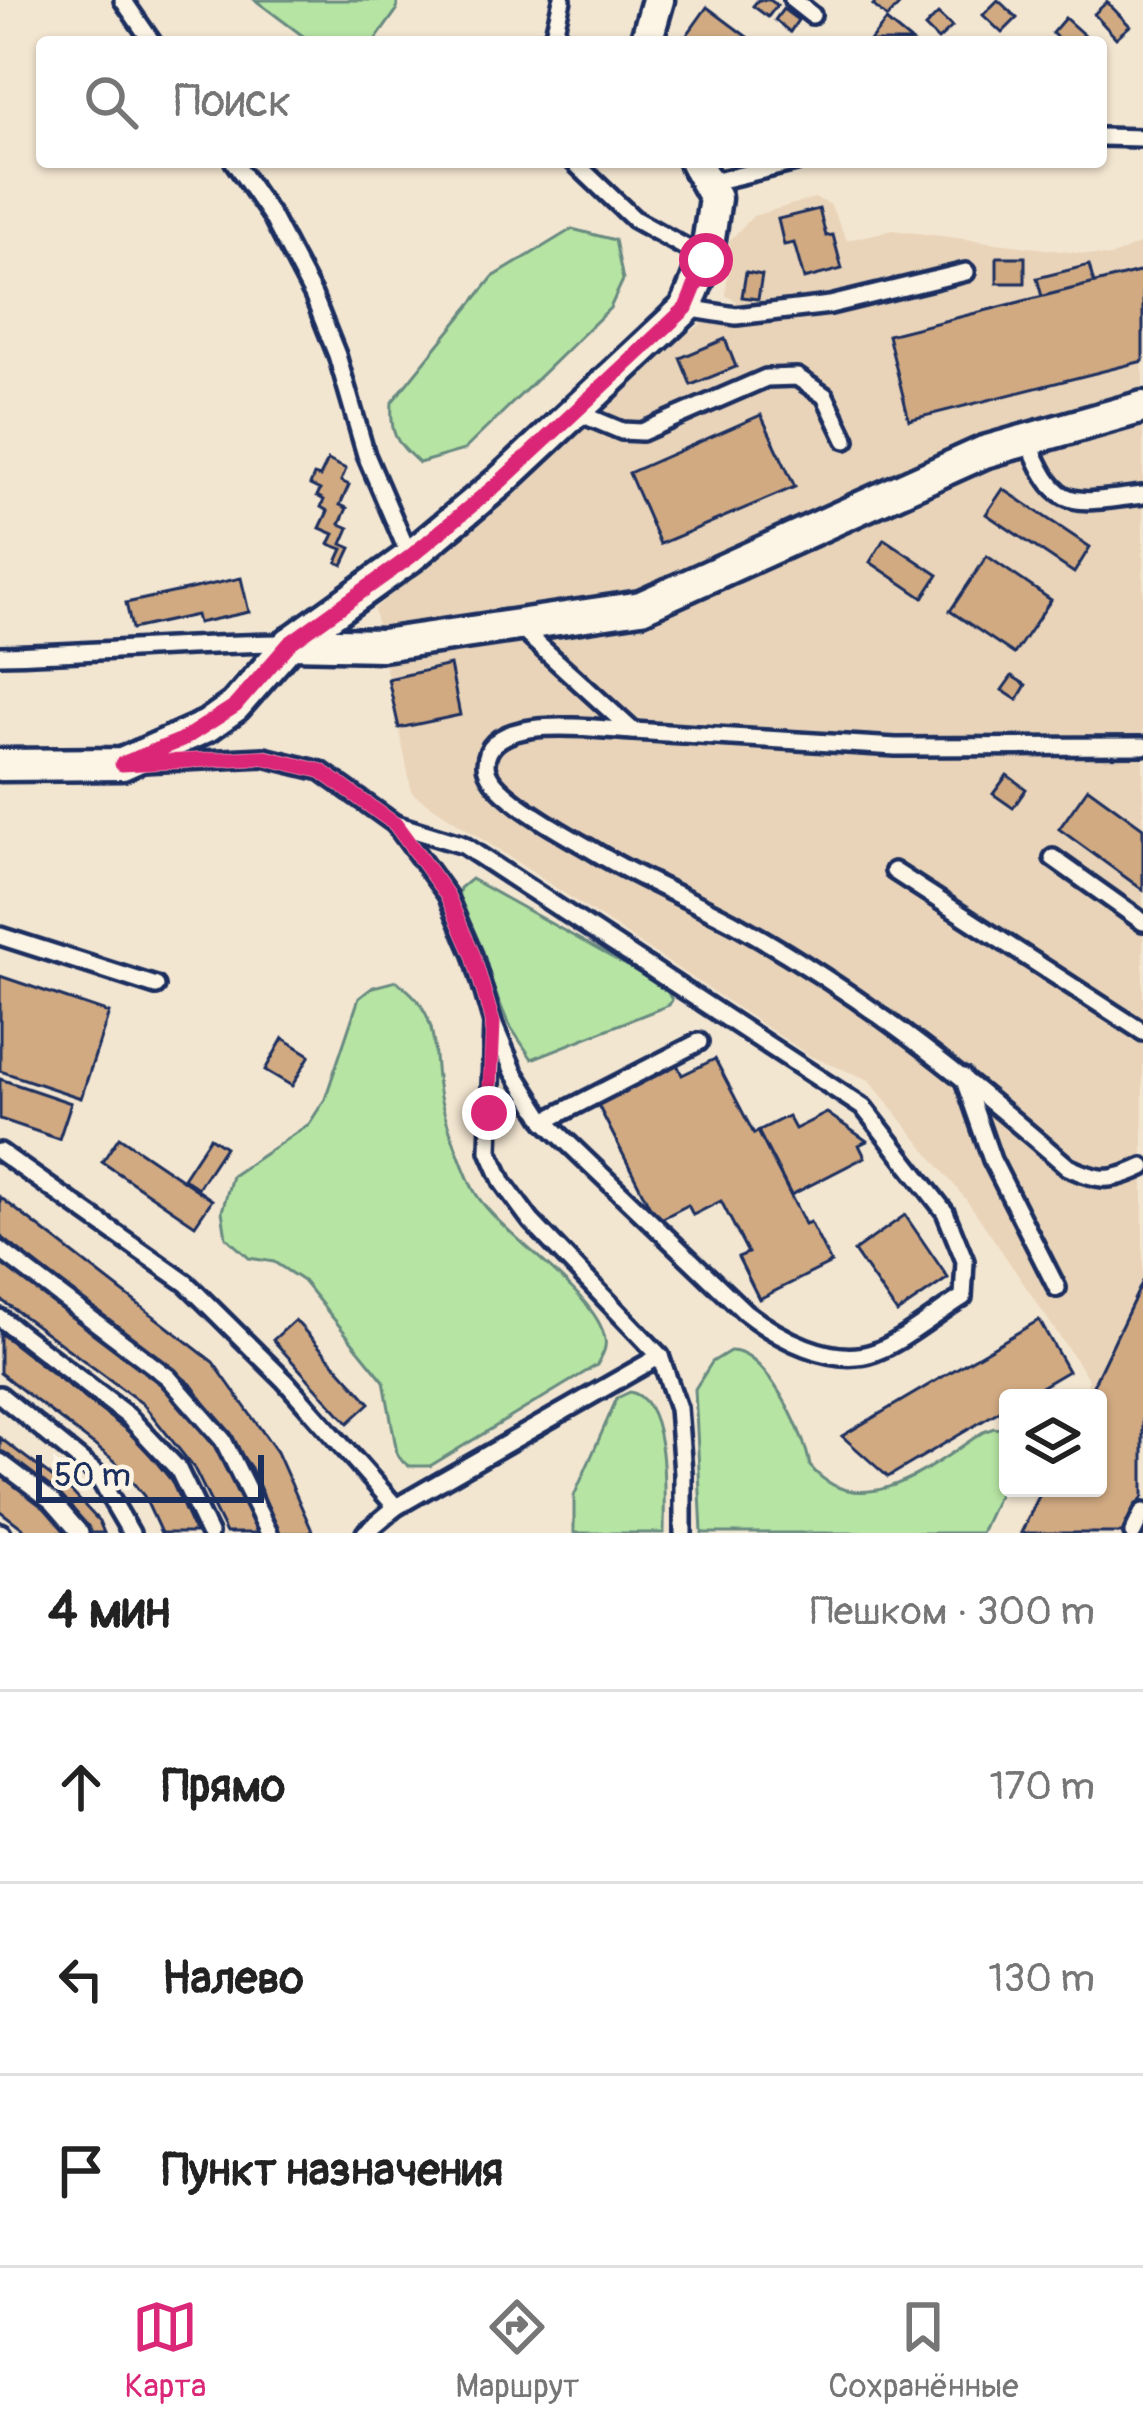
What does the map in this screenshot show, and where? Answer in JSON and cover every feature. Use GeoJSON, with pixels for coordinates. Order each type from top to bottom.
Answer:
{"type":"FeatureCollection","features":[{"type":"Feature","properties":{"kind":"street"},"geometry":{"type":"LineString","coordinates":[[648,36],[658,0]]}},
{"type":"Feature","properties":{"kind":"street"},"geometry":{"type":"LineString","coordinates":[[0,765],[122,764],[182,740],[235,706],[290,643],[410,557],[501,481],[686,308],[706,260],[715,198],[701,172]]}},
{"type":"Feature","properties":{"kind":"street"},"geometry":{"type":"LineString","coordinates":[[290,643],[382,645],[641,607],[922,477],[1028,439],[1143,406]]}},
{"type":"Feature","properties":{"kind":"lane"},"geometry":{"type":"LineString","coordinates":[[123,0],[148,36]]}},
{"type":"Feature","properties":{"kind":"lane"},"geometry":{"type":"LineString","coordinates":[[553,36],[562,0]]}},
{"type":"Feature","properties":{"kind":"lane"},"geometry":{"type":"LineString","coordinates":[[793,0],[812,14]]}},
{"type":"Feature","properties":{"kind":"lane"},"geometry":{"type":"LineString","coordinates":[[1107,137],[1143,138]]}},
{"type":"Feature","properties":{"kind":"lane"},"geometry":{"type":"LineString","coordinates":[[238,168],[272,217],[313,295],[338,355],[366,455],[410,557]]}},
{"type":"Feature","properties":{"kind":"lane"},"geometry":{"type":"LineString","coordinates":[[580,168],[634,219],[706,260]]}},
{"type":"Feature","properties":{"kind":"lane"},"geometry":{"type":"LineString","coordinates":[[701,172],[739,168]]}},
{"type":"Feature","properties":{"kind":"lane"},"geometry":{"type":"LineString","coordinates":[[686,308],[736,316],[830,304],[966,272]]}},
{"type":"Feature","properties":{"kind":"lane"},"geometry":{"type":"LineString","coordinates":[[574,411],[622,431],[642,432],[766,378],[797,377],[825,396],[846,440]]}},
{"type":"Feature","properties":{"kind":"lane"},"geometry":{"type":"LineString","coordinates":[[1028,439],[1050,488],[1067,500],[1143,495]]}},
{"type":"Feature","properties":{"kind":"lane"},"geometry":{"type":"LineString","coordinates":[[518,626],[633,731]]}},
{"type":"Feature","properties":{"kind":"lane"},"geometry":{"type":"LineString","coordinates":[[0,655],[290,643]]}},
{"type":"Feature","properties":{"kind":"lane"},"geometry":{"type":"LineString","coordinates":[[1140,751],[896,746],[531,727],[512,732],[492,746],[485,762],[497,787],[532,813],[622,868],[737,925],[879,1014],[963,1075],[1068,1167],[1115,1180],[1143,1167]]}},
{"type":"Feature","properties":{"kind":"lane"},"geometry":{"type":"LineString","coordinates":[[122,764],[263,757],[321,771],[395,824],[447,895],[514,1072],[545,1121],[778,1338],[827,1353],[873,1353],[963,1298],[965,1261],[945,1212],[863,1108],[463,845],[395,824]]}},
{"type":"Feature","properties":{"kind":"lane"},"geometry":{"type":"LineString","coordinates":[[1053,858],[1143,922]]}},
{"type":"Feature","properties":{"kind":"lane"},"geometry":{"type":"LineString","coordinates":[[894,871],[1143,1032]]}},
{"type":"Feature","properties":{"kind":"lane"},"geometry":{"type":"LineString","coordinates":[[0,936],[156,986]]}},
{"type":"Feature","properties":{"kind":"lane"},"geometry":{"type":"LineString","coordinates":[[493,1023],[489,1151],[503,1183],[531,1221],[660,1356],[678,1408],[682,1533]]}},
{"type":"Feature","properties":{"kind":"lane"},"geometry":{"type":"LineString","coordinates":[[545,1121],[699,1042]]}},
{"type":"Feature","properties":{"kind":"lane"},"geometry":{"type":"LineString","coordinates":[[963,1075],[992,1160],[1057,1288]]}},
{"type":"Feature","properties":{"kind":"lane"},"geometry":{"type":"LineString","coordinates":[[0,1152],[186,1283],[285,1381],[396,1507]]}},
{"type":"Feature","properties":{"kind":"lane"},"geometry":{"type":"LineString","coordinates":[[0,1250],[168,1377],[223,1440],[269,1533]]}},
{"type":"Feature","properties":{"kind":"lane"},"geometry":{"type":"LineString","coordinates":[[0,1318],[128,1416],[178,1469],[208,1533]]}},
{"type":"Feature","properties":{"kind":"lane"},"geometry":{"type":"LineString","coordinates":[[365,1533],[396,1507],[660,1356]]}},
{"type":"Feature","properties":{"kind":"lane"},"geometry":{"type":"LineString","coordinates":[[0,1394],[96,1473],[130,1533]]}},
{"type":"Feature","properties":{"kind":"lane"},"geometry":{"type":"LineString","coordinates":[[0,1462],[52,1502],[80,1533]]}},
{"type":"Feature","properties":{"kind":"lane"},"geometry":{"type":"LineString","coordinates":[[1132,1533],[1143,1512]]}},
{"type":"Feature","properties":{"kind":"shaded area"},"geometry":{"type":"Polygon","coordinates":[[[814,198],[830,204],[847,240],[893,230],[1110,257],[1143,242],[1143,1533],[1018,1533],[1035,1497],[1107,1497],[1107,1389],[1085,1389],[1089,1380],[971,1206],[869,1080],[810,1056],[412,793],[399,728],[460,714],[450,666],[388,679],[374,609],[595,420],[676,341],[737,301],[726,296],[729,241],[753,216],[814,198]]]}},
{"type":"Feature","properties":{"kind":"green space"},"geometry":{"type":"Polygon","coordinates":[[[255,0],[397,0],[397,10],[378,36],[303,36],[255,0]]]}},
{"type":"Feature","properties":{"kind":"green space"},"geometry":{"type":"Polygon","coordinates":[[[572,229],[615,240],[623,280],[610,308],[464,450],[419,463],[396,437],[392,402],[493,277],[572,229]]]}},
{"type":"Feature","properties":{"kind":"green space"},"geometry":{"type":"Polygon","coordinates":[[[471,879],[665,987],[672,1000],[669,1005],[532,1059],[508,1023],[457,900],[460,888],[471,879]]]}},
{"type":"Feature","properties":{"kind":"green space"},"geometry":{"type":"Polygon","coordinates":[[[396,981],[422,1006],[428,1020],[443,1106],[476,1194],[585,1303],[605,1343],[597,1365],[430,1466],[402,1461],[384,1381],[303,1281],[274,1262],[249,1258],[226,1237],[222,1211],[232,1176],[309,1124],[325,1099],[359,998],[373,987],[396,981]]]}},
{"type":"Feature","properties":{"kind":"green space"},"geometry":{"type":"Polygon","coordinates":[[[730,1351],[757,1364],[792,1415],[810,1466],[830,1483],[852,1491],[897,1484],[983,1432],[999,1429],[999,1494],[981,1533],[702,1533],[695,1389],[712,1362],[730,1351]]]}},
{"type":"Feature","properties":{"kind":"green space"},"geometry":{"type":"Polygon","coordinates":[[[630,1392],[643,1399],[658,1431],[664,1533],[574,1533],[574,1496],[617,1398],[630,1392]]]}},
{"type":"Feature","properties":{"kind":"building"},"geometry":{"type":"Polygon","coordinates":[[[758,0],[777,5],[768,17],[753,6],[758,0]]]}},
{"type":"Feature","properties":{"kind":"building"},"geometry":{"type":"Polygon","coordinates":[[[878,0],[900,4],[887,18],[873,5],[878,0]]]}},
{"type":"Feature","properties":{"kind":"building"},"geometry":{"type":"Polygon","coordinates":[[[998,0],[1017,18],[1002,33],[983,15],[998,0]]]}},
{"type":"Feature","properties":{"kind":"building"},"geometry":{"type":"Polygon","coordinates":[[[1107,2],[1130,26],[1116,38],[1094,14],[1107,2]]]}},
{"type":"Feature","properties":{"kind":"building"},"geometry":{"type":"Polygon","coordinates":[[[707,7],[746,36],[686,36],[707,7]]]}},
{"type":"Feature","properties":{"kind":"building"},"geometry":{"type":"Polygon","coordinates":[[[783,9],[798,20],[790,32],[775,20],[783,9]]]}},
{"type":"Feature","properties":{"kind":"building"},"geometry":{"type":"Polygon","coordinates":[[[938,14],[952,27],[942,36],[934,36],[925,27],[938,14]]]}},
{"type":"Feature","properties":{"kind":"building"},"geometry":{"type":"Polygon","coordinates":[[[1065,18],[1085,36],[1055,36],[1052,33],[1065,18]]]}},
{"type":"Feature","properties":{"kind":"building"},"geometry":{"type":"Polygon","coordinates":[[[886,21],[905,36],[874,36],[886,21]]]}},
{"type":"Feature","properties":{"kind":"building"},"geometry":{"type":"Polygon","coordinates":[[[819,209],[826,236],[833,235],[842,269],[804,279],[794,243],[784,245],[778,219],[819,209]]]}},
{"type":"Feature","properties":{"kind":"building"},"geometry":{"type":"Polygon","coordinates":[[[997,257],[1025,257],[1025,283],[997,283],[997,257]]]}},
{"type":"Feature","properties":{"kind":"building"},"geometry":{"type":"Polygon","coordinates":[[[1089,265],[1094,284],[1042,297],[1037,278],[1089,265]]]}},
{"type":"Feature","properties":{"kind":"building"},"geometry":{"type":"Polygon","coordinates":[[[1143,271],[1143,361],[909,420],[888,335],[1143,271]]]}},
{"type":"Feature","properties":{"kind":"building"},"geometry":{"type":"Polygon","coordinates":[[[746,272],[762,275],[758,299],[742,297],[746,272]]]}},
{"type":"Feature","properties":{"kind":"building"},"geometry":{"type":"Polygon","coordinates":[[[725,339],[736,367],[691,385],[680,358],[725,339]]]}},
{"type":"Feature","properties":{"kind":"building"},"geometry":{"type":"Polygon","coordinates":[[[761,415],[795,487],[660,544],[629,473],[761,415]]]}},
{"type":"Feature","properties":{"kind":"building"},"geometry":{"type":"Polygon","coordinates":[[[328,460],[346,469],[341,481],[349,485],[340,505],[347,508],[340,524],[349,528],[342,544],[351,548],[343,565],[337,562],[343,549],[329,544],[334,534],[320,528],[328,511],[321,507],[320,490],[310,485],[328,460]]]}},
{"type":"Feature","properties":{"kind":"building"},"geometry":{"type":"Polygon","coordinates":[[[1003,489],[1090,547],[1074,573],[986,514],[1003,489]]]}},
{"type":"Feature","properties":{"kind":"building"},"geometry":{"type":"Polygon","coordinates":[[[884,539],[938,575],[923,598],[870,562],[884,539]]]}},
{"type":"Feature","properties":{"kind":"building"},"geometry":{"type":"Polygon","coordinates":[[[987,556],[1051,600],[1014,654],[950,611],[987,556]]]}},
{"type":"Feature","properties":{"kind":"building"},"geometry":{"type":"Polygon","coordinates":[[[241,578],[249,612],[198,623],[196,615],[132,629],[126,603],[241,578]]]}},
{"type":"Feature","properties":{"kind":"building"},"geometry":{"type":"Polygon","coordinates":[[[450,665],[460,715],[399,728],[388,679],[450,665]]]}},
{"type":"Feature","properties":{"kind":"building"},"geometry":{"type":"Polygon","coordinates":[[[1012,676],[1026,685],[1017,700],[1002,690],[1012,676]]]}},
{"type":"Feature","properties":{"kind":"building"},"geometry":{"type":"Polygon","coordinates":[[[1007,775],[1026,789],[1013,808],[993,794],[1007,775]]]}},
{"type":"Feature","properties":{"kind":"building"},"geometry":{"type":"Polygon","coordinates":[[[1088,788],[1143,828],[1143,890],[1059,829],[1088,788]]]}},
{"type":"Feature","properties":{"kind":"building"},"geometry":{"type":"Polygon","coordinates":[[[0,976],[109,1013],[81,1098],[0,1071],[0,976]]]}},
{"type":"Feature","properties":{"kind":"building"},"geometry":{"type":"Polygon","coordinates":[[[283,1038],[310,1055],[292,1086],[265,1070],[283,1038]]]}},
{"type":"Feature","properties":{"kind":"building"},"geometry":{"type":"Polygon","coordinates":[[[715,1059],[831,1263],[759,1299],[738,1257],[748,1253],[721,1201],[693,1215],[688,1205],[657,1221],[598,1105],[676,1062],[682,1075],[715,1059]]]}},
{"type":"Feature","properties":{"kind":"building"},"geometry":{"type":"Polygon","coordinates":[[[0,1079],[71,1103],[59,1139],[0,1119],[0,1079]]]}},
{"type":"Feature","properties":{"kind":"building"},"geometry":{"type":"Polygon","coordinates":[[[827,1113],[867,1141],[859,1145],[865,1157],[791,1195],[758,1131],[788,1116],[795,1129],[827,1113]]]}},
{"type":"Feature","properties":{"kind":"building"},"geometry":{"type":"Polygon","coordinates":[[[119,1137],[212,1200],[195,1225],[102,1162],[119,1137]]]}},
{"type":"Feature","properties":{"kind":"building"},"geometry":{"type":"Polygon","coordinates":[[[210,1137],[225,1147],[198,1188],[183,1178],[210,1137]]]}},
{"type":"Feature","properties":{"kind":"building"},"geometry":{"type":"Polygon","coordinates":[[[0,1197],[213,1362],[277,1452],[313,1533],[280,1533],[251,1468],[191,1384],[0,1236],[0,1197]]]}},
{"type":"Feature","properties":{"kind":"building"},"geometry":{"type":"Polygon","coordinates":[[[905,1215],[948,1278],[897,1313],[854,1251],[905,1215]]]}},
{"type":"Feature","properties":{"kind":"building"},"geometry":{"type":"Polygon","coordinates":[[[0,1260],[165,1382],[221,1451],[260,1533],[226,1533],[194,1468],[143,1404],[0,1299],[0,1260]]]}},
{"type":"Feature","properties":{"kind":"building"},"geometry":{"type":"Polygon","coordinates":[[[1143,1281],[1143,1496],[1125,1533],[1021,1533],[1039,1497],[1107,1497],[1107,1389],[1091,1389],[1143,1281]]]}},
{"type":"Feature","properties":{"kind":"building"},"geometry":{"type":"Polygon","coordinates":[[[295,1320],[370,1403],[348,1423],[273,1340],[295,1320]]]}},
{"type":"Feature","properties":{"kind":"building"},"geometry":{"type":"Polygon","coordinates":[[[1039,1320],[1068,1371],[1037,1389],[999,1389],[999,1411],[888,1477],[842,1436],[1039,1320]]]}},
{"type":"Feature","properties":{"kind":"building"},"geometry":{"type":"Polygon","coordinates":[[[0,1333],[137,1438],[171,1480],[195,1533],[161,1533],[144,1496],[115,1461],[0,1373],[0,1333]]]}},
{"type":"Feature","properties":{"kind":"building"},"geometry":{"type":"Polygon","coordinates":[[[0,1438],[72,1492],[104,1533],[29,1533],[0,1511],[0,1438]]]}},
{"type":"Feature","properties":{"kind":"route"},"geometry":{"type":"LineString","coordinates":[[489,1113],[493,1023],[473,955],[447,895],[395,824],[321,771],[263,757],[122,764],[182,740],[235,706],[290,643],[410,557],[501,481],[686,308],[706,260]]}}]}
